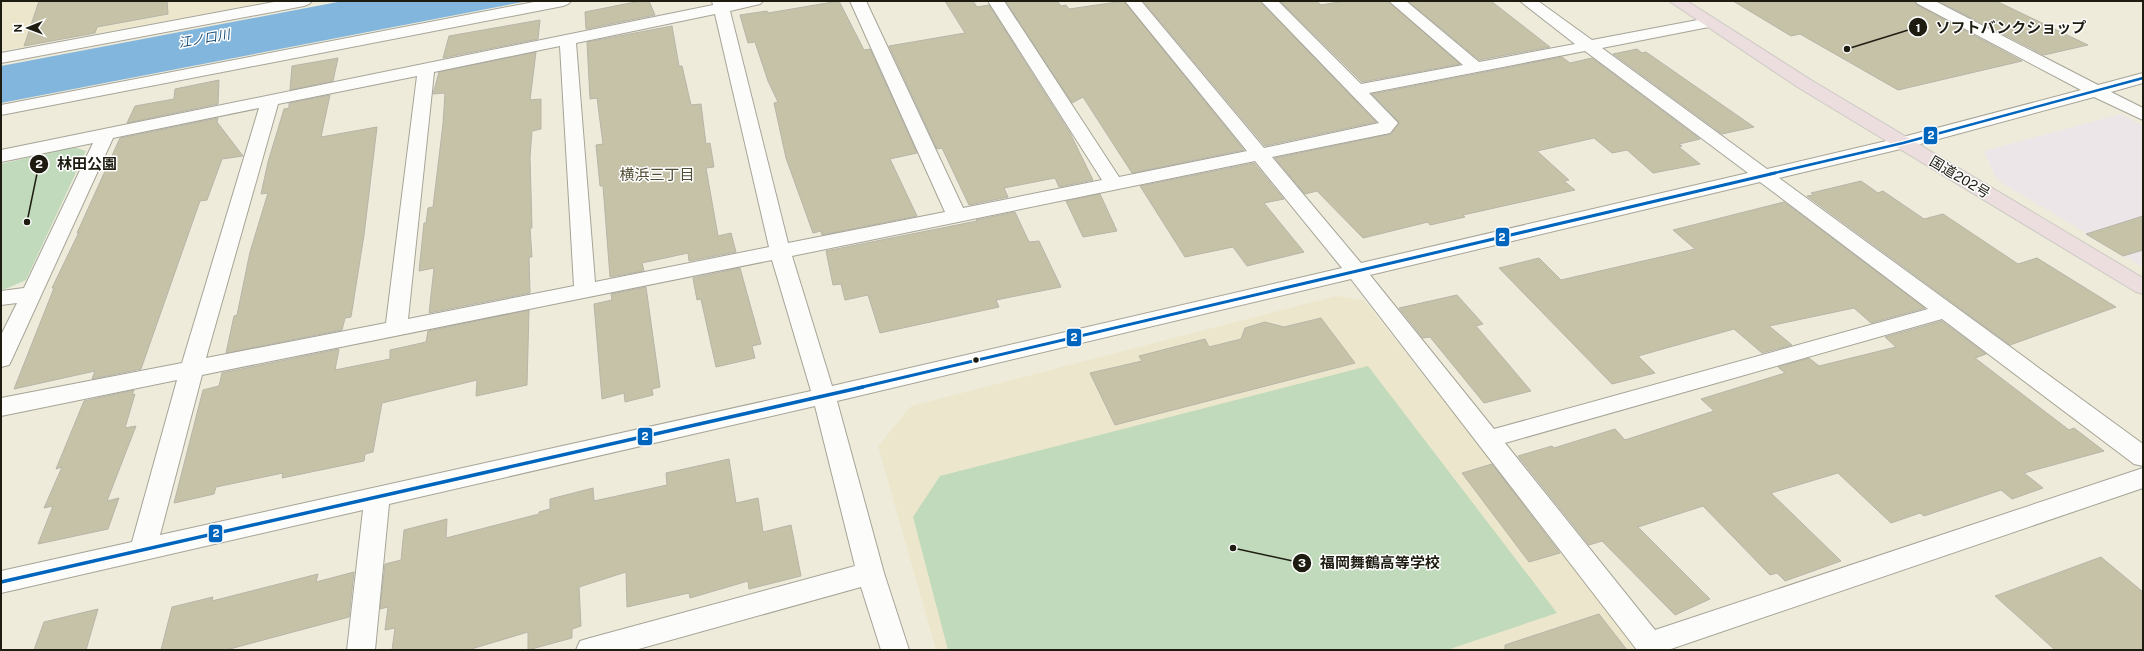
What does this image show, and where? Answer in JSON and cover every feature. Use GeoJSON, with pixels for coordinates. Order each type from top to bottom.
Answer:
{"type":"FeatureCollection","features":[{"type":"Feature","properties":{"kind":"highway","name":"国道202号"},"geometry":{"type":"LineString","coordinates":[[1677,1],[1708,23],[2143,287]]}},
{"type":"Feature","properties":{"kind":"street"},"geometry":{"type":"LineString","coordinates":[[1,58],[304,1]]}},
{"type":"Feature","properties":{"kind":"street"},"geometry":{"type":"LineString","coordinates":[[1,110],[563,1]]}},
{"type":"Feature","properties":{"kind":"street"},"geometry":{"type":"LineString","coordinates":[[1,156],[568,40],[720,5],[755,1]]}},
{"type":"Feature","properties":{"kind":"street"},"geometry":{"type":"LineString","coordinates":[[858,1],[956,215]]}},
{"type":"Feature","properties":{"kind":"street"},"geometry":{"type":"LineString","coordinates":[[996,1],[1113,182]]}},
{"type":"Feature","properties":{"kind":"street"},"geometry":{"type":"LineString","coordinates":[[1133,1],[1356,271],[1651,647],[2143,478]]}},
{"type":"Feature","properties":{"kind":"street"},"geometry":{"type":"LineString","coordinates":[[1,407],[585,291],[1113,182],[1384,129],[1389,122],[1269,1]]}},
{"type":"Feature","properties":{"kind":"street"},"geometry":{"type":"LineString","coordinates":[[1397,1],[1475,67]]}},
{"type":"Feature","properties":{"kind":"street"},"geometry":{"type":"LineString","coordinates":[[1528,1],[1762,176],[2143,457]]}},
{"type":"Feature","properties":{"kind":"street"},"geometry":{"type":"LineString","coordinates":[[1923,1],[2143,115]]}},
{"type":"Feature","properties":{"kind":"street"},"geometry":{"type":"LineString","coordinates":[[720,5],[780,251],[824,396],[870,573],[895,650]]}},
{"type":"Feature","properties":{"kind":"street"},"geometry":{"type":"LineString","coordinates":[[1358,90],[1708,23]]}},
{"type":"Feature","properties":{"kind":"street"},"geometry":{"type":"LineString","coordinates":[[568,40],[585,291]]}},
{"type":"Feature","properties":{"kind":"street"},"geometry":{"type":"LineString","coordinates":[[396,329],[426,69]]}},
{"type":"Feature","properties":{"kind":"street"},"geometry":{"type":"LineString","coordinates":[[1,582],[824,396],[1904,143],[2094,90],[2143,78]]}},
{"type":"Feature","properties":{"kind":"street"},"geometry":{"type":"LineString","coordinates":[[143,550],[192,369],[270,101]]}},
{"type":"Feature","properties":{"kind":"street"},"geometry":{"type":"LineString","coordinates":[[1,359],[106,134]]}},
{"type":"Feature","properties":{"kind":"street"},"geometry":{"type":"LineString","coordinates":[[1,298],[33,293]]}},
{"type":"Feature","properties":{"kind":"street"},"geometry":{"type":"LineString","coordinates":[[1489,439],[1946,311]]}},
{"type":"Feature","properties":{"kind":"street"},"geometry":{"type":"LineString","coordinates":[[361,650],[377,497]]}},
{"type":"Feature","properties":{"kind":"street"},"geometry":{"type":"LineString","coordinates":[[590,650],[870,573]]}},
{"type":"Feature","properties":{"kind":"shaded area"},"geometry":{"type":"Polygon","coordinates":[[[1,1],[274,1],[1,51],[1,1]]]}},
{"type":"Feature","properties":{"kind":"shaded area"},"geometry":{"type":"Polygon","coordinates":[[[2121,114],[2143,126],[2143,267],[2002,183],[1995,176],[1984,151],[2121,114]]]}},
{"type":"Feature","properties":{"kind":"shaded area"},"geometry":{"type":"Polygon","coordinates":[[[1336,296],[1364,300],[1640,650],[936,650],[878,446],[911,406],[1336,296]]]}},
{"type":"Feature","properties":{"kind":"green space"},"geometry":{"type":"Polygon","coordinates":[[[74,147],[86,151],[26,280],[1,290],[1,164],[74,147]]]}},
{"type":"Feature","properties":{"kind":"green space"},"geometry":{"type":"Polygon","coordinates":[[[1368,366],[1557,613],[1447,650],[948,650],[913,517],[940,476],[1368,366]]]}},
{"type":"Feature","properties":{"kind":"water","name":"江ノ口川"},"geometry":{"type":"Polygon","coordinates":[[[343,1],[528,1],[1,103],[1,66],[343,1]]]}},
{"type":"Feature","properties":{"kind":"building"},"geometry":{"type":"Polygon","coordinates":[[[39,1],[167,1],[168,14],[97,27],[95,33],[24,46],[39,1]]]}},
{"type":"Feature","properties":{"kind":"building"},"geometry":{"type":"Polygon","coordinates":[[[640,1],[649,1],[655,15],[586,29],[585,12],[640,1]]]}},
{"type":"Feature","properties":{"kind":"building"},"geometry":{"type":"Polygon","coordinates":[[[839,1],[864,50],[870,49],[917,153],[890,159],[917,216],[822,235],[821,231],[813,233],[786,158],[774,103],[778,102],[768,81],[755,42],[748,43],[740,15],[767,11],[768,13],[839,1]]]}},
{"type":"Feature","properties":{"kind":"building"},"geometry":{"type":"Polygon","coordinates":[[[945,1],[973,1],[977,7],[989,5],[1070,133],[1093,180],[1059,187],[1055,178],[1004,188],[1008,197],[969,205],[942,148],[937,149],[889,46],[965,33],[945,1]]]}},
{"type":"Feature","properties":{"kind":"building"},"geometry":{"type":"Polygon","coordinates":[[[1057,1],[1061,6],[1066,5],[1069,9],[1124,1],[1244,150],[1132,173],[1083,97],[1072,103],[1006,2],[1057,1]]]}},
{"type":"Feature","properties":{"kind":"building"},"geometry":{"type":"Polygon","coordinates":[[[1143,1],[1260,1],[1376,122],[1265,146],[1143,1]]]}},
{"type":"Feature","properties":{"kind":"building"},"geometry":{"type":"Polygon","coordinates":[[[1280,1],[1316,1],[1321,5],[1345,1],[1388,1],[1460,64],[1362,82],[1280,1]]]}},
{"type":"Feature","properties":{"kind":"building"},"geometry":{"type":"Polygon","coordinates":[[[1408,1],[1491,1],[1550,47],[1479,60],[1408,1]]]}},
{"type":"Feature","properties":{"kind":"building"},"geometry":{"type":"Polygon","coordinates":[[[1733,1],[1914,1],[1917,5],[2022,61],[1898,90],[1800,34],[1791,36],[1733,1]]]}},
{"type":"Feature","properties":{"kind":"building"},"geometry":{"type":"Polygon","coordinates":[[[1938,1],[1996,1],[2088,45],[2044,55],[1938,1]]]}},
{"type":"Feature","properties":{"kind":"building"},"geometry":{"type":"Polygon","coordinates":[[[540,20],[538,39],[443,58],[449,36],[540,20]]]}},
{"type":"Feature","properties":{"kind":"building"},"geometry":{"type":"Polygon","coordinates":[[[672,26],[679,66],[682,66],[691,105],[701,104],[706,144],[710,143],[714,167],[706,168],[718,236],[731,233],[736,252],[689,261],[688,253],[642,263],[644,271],[610,277],[603,186],[600,186],[596,145],[603,144],[597,98],[590,99],[587,42],[672,26]]]}},
{"type":"Feature","properties":{"kind":"building"},"geometry":{"type":"Polygon","coordinates":[[[1637,49],[1642,53],[1646,52],[1754,127],[1722,134],[1613,54],[1637,49]]]}},
{"type":"Feature","properties":{"kind":"building"},"geometry":{"type":"Polygon","coordinates":[[[536,52],[530,100],[541,99],[541,129],[532,131],[530,157],[532,228],[530,228],[532,257],[529,257],[530,293],[429,313],[434,268],[419,271],[424,223],[426,223],[428,208],[433,207],[443,124],[445,93],[433,94],[439,72],[536,52]]]}},
{"type":"Feature","properties":{"kind":"building"},"geometry":{"type":"Polygon","coordinates":[[[1562,57],[1570,63],[1592,58],[1700,139],[1679,144],[1682,146],[1679,147],[1700,164],[1653,173],[1627,150],[1612,153],[1594,138],[1537,151],[1569,180],[1564,181],[1575,190],[1463,215],[1465,217],[1430,225],[1428,222],[1363,238],[1317,191],[1305,194],[1275,158],[1391,134],[1399,122],[1372,94],[1562,57]]]}},
{"type":"Feature","properties":{"kind":"building"},"geometry":{"type":"Polygon","coordinates":[[[338,58],[333,81],[290,90],[292,66],[338,58]]]}},
{"type":"Feature","properties":{"kind":"building"},"geometry":{"type":"Polygon","coordinates":[[[219,80],[218,104],[127,123],[135,106],[174,99],[175,89],[219,80]]]}},
{"type":"Feature","properties":{"kind":"building"},"geometry":{"type":"Polygon","coordinates":[[[330,95],[321,137],[377,127],[364,235],[351,317],[345,318],[342,330],[226,353],[234,316],[237,315],[250,252],[268,193],[261,194],[268,162],[284,109],[289,108],[289,103],[330,95]]]}},
{"type":"Feature","properties":{"kind":"building"},"geometry":{"type":"Polygon","coordinates":[[[218,118],[217,122],[243,156],[222,159],[207,200],[200,201],[141,369],[92,379],[95,371],[14,389],[54,288],[52,288],[79,232],[77,233],[120,138],[218,118]]]}},
{"type":"Feature","properties":{"kind":"building"},"geometry":{"type":"Polygon","coordinates":[[[1254,163],[1284,199],[1264,203],[1304,252],[1247,266],[1233,247],[1185,257],[1140,186],[1254,163]]]}},
{"type":"Feature","properties":{"kind":"building"},"geometry":{"type":"Polygon","coordinates":[[[1861,181],[1878,193],[1883,191],[1924,219],[1943,214],[2018,264],[2037,258],[2116,307],[2010,345],[1807,196],[1814,195],[1811,193],[1861,181]]]}},
{"type":"Feature","properties":{"kind":"building"},"geometry":{"type":"Polygon","coordinates":[[[1100,194],[1117,231],[1083,237],[1066,201],[1100,194]]]}},
{"type":"Feature","properties":{"kind":"building"},"geometry":{"type":"Polygon","coordinates":[[[1784,202],[1925,308],[1871,323],[1854,308],[1769,326],[1792,345],[1762,353],[1734,329],[1638,356],[1655,373],[1612,384],[1499,268],[1539,258],[1561,280],[1695,249],[1673,230],[1784,202]]]}},
{"type":"Feature","properties":{"kind":"building"},"geometry":{"type":"Polygon","coordinates":[[[1015,212],[1029,242],[1039,241],[1061,287],[996,300],[999,307],[880,333],[868,295],[845,300],[841,284],[833,285],[826,251],[1015,212]]]}},
{"type":"Feature","properties":{"kind":"building"},"geometry":{"type":"Polygon","coordinates":[[[2143,216],[2143,250],[2123,256],[2086,234],[2143,216]]]}},
{"type":"Feature","properties":{"kind":"building"},"geometry":{"type":"Polygon","coordinates":[[[740,268],[761,344],[752,346],[755,358],[716,367],[701,299],[697,300],[693,278],[740,268]]]}},
{"type":"Feature","properties":{"kind":"building"},"geometry":{"type":"Polygon","coordinates":[[[646,287],[660,387],[652,389],[653,395],[625,402],[624,393],[602,399],[594,304],[612,300],[611,294],[646,287]]]}},
{"type":"Feature","properties":{"kind":"building"},"geometry":{"type":"Polygon","coordinates":[[[1457,295],[1483,324],[1476,326],[1531,391],[1484,403],[1430,337],[1423,338],[1399,308],[1457,295]]]}},
{"type":"Feature","properties":{"kind":"building"},"geometry":{"type":"Polygon","coordinates":[[[529,310],[527,385],[476,396],[477,380],[382,403],[373,452],[365,454],[364,461],[282,478],[283,473],[216,487],[214,494],[174,503],[203,390],[219,386],[222,373],[339,349],[335,370],[390,359],[390,350],[426,342],[428,331],[529,310]]]}},
{"type":"Feature","properties":{"kind":"building"},"geometry":{"type":"Polygon","coordinates":[[[1321,318],[1355,363],[1115,425],[1090,373],[1142,361],[1139,356],[1205,339],[1209,347],[1241,339],[1245,328],[1265,322],[1284,327],[1321,318]]]}},
{"type":"Feature","properties":{"kind":"building"},"geometry":{"type":"Polygon","coordinates":[[[1942,321],[1986,354],[1975,358],[2069,430],[2074,428],[2104,451],[2024,473],[2043,488],[2012,499],[2001,490],[1924,516],[1920,513],[1891,523],[1838,473],[1771,493],[1841,561],[1785,581],[1777,573],[1770,575],[1703,506],[1638,527],[1710,599],[1675,615],[1602,541],[1589,545],[1518,456],[1552,446],[1554,448],[1615,429],[1625,440],[1714,411],[1701,399],[1785,373],[1778,367],[1809,358],[1819,366],[1896,347],[1885,337],[1942,321]]]}},
{"type":"Feature","properties":{"kind":"building"},"geometry":{"type":"Polygon","coordinates":[[[134,390],[132,395],[135,394],[125,428],[136,426],[107,501],[119,498],[108,529],[38,544],[53,506],[44,508],[62,467],[56,469],[84,401],[134,390]]]}},
{"type":"Feature","properties":{"kind":"building"},"geometry":{"type":"Polygon","coordinates":[[[729,459],[736,503],[758,498],[763,532],[791,525],[801,576],[749,589],[748,581],[690,598],[689,593],[627,607],[626,572],[579,587],[581,626],[572,629],[572,638],[528,650],[528,632],[468,650],[392,650],[395,628],[385,630],[388,607],[380,609],[385,564],[401,560],[404,530],[447,519],[446,538],[539,514],[539,512],[550,509],[550,499],[593,488],[594,501],[667,485],[666,473],[729,459]]]}},
{"type":"Feature","properties":{"kind":"building"},"geometry":{"type":"Polygon","coordinates":[[[1492,464],[1560,553],[1529,562],[1462,473],[1492,464]]]}},
{"type":"Feature","properties":{"kind":"building"},"geometry":{"type":"Polygon","coordinates":[[[2101,557],[2143,592],[2143,650],[2055,650],[1995,596],[2101,557]]]}},
{"type":"Feature","properties":{"kind":"building"},"geometry":{"type":"Polygon","coordinates":[[[354,572],[349,617],[226,650],[161,650],[172,607],[213,597],[212,601],[318,574],[316,582],[354,572]]]}},
{"type":"Feature","properties":{"kind":"building"},"geometry":{"type":"Polygon","coordinates":[[[98,609],[86,650],[34,650],[44,622],[98,609]]]}},
{"type":"Feature","properties":{"kind":"building"},"geometry":{"type":"Polygon","coordinates":[[[1599,614],[1627,650],[1505,650],[1505,645],[1599,614]]]}},
{"type":"Feature","properties":{"kind":"transit line","name":"2"},"geometry":{"type":"LineString","coordinates":[[1,582],[824,396],[1903,143],[2143,78]]}},
{"type":"Feature","properties":{"kind":"place","name":"ソフトバンクショップ"},"geometry":{"type":"Point","coordinates":[1847,49]}},
{"type":"Feature","properties":{"kind":"place","name":"林田公園"},"geometry":{"type":"Point","coordinates":[27,222]}},
{"type":"Feature","properties":{"kind":"place","name":"福岡舞鶴高等学校"},"geometry":{"type":"Point","coordinates":[1233,548]}},
{"type":"Feature","properties":{"kind":"district","name":"横浜三丁目"},"geometry":{"type":"Point","coordinates":[657,175]}}]}
